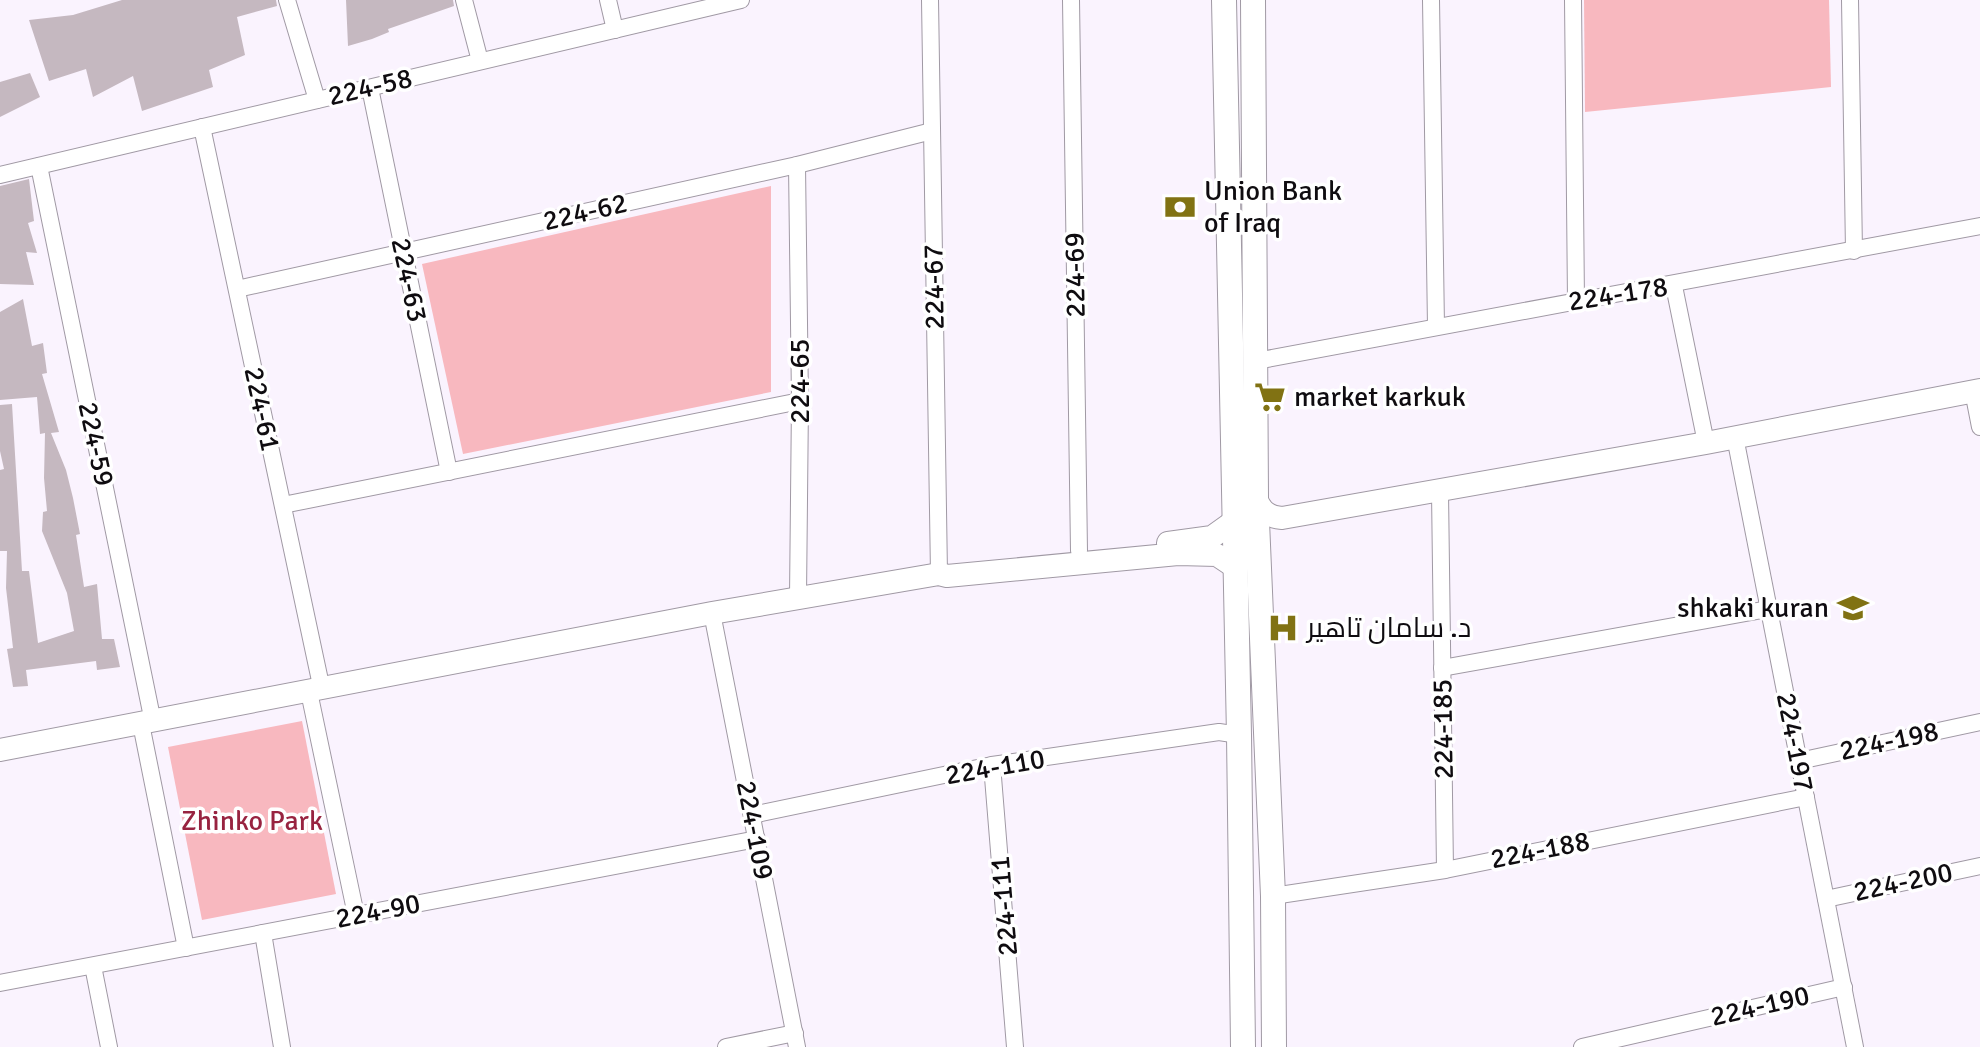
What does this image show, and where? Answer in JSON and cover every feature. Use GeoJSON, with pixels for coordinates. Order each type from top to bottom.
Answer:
{"type":"FeatureCollection","features":[{"type":"Feature","properties":{"kind":"main road"},"geometry":{"type":"LineString","coordinates":[[1224,0],[1243,1047]]}},
{"type":"Feature","properties":{"kind":"main road"},"geometry":{"type":"LineString","coordinates":[[1253,0],[1256,498],[1273,896],[1274,1047]]}},
{"type":"Feature","properties":{"kind":"street"},"geometry":{"type":"LineString","coordinates":[[287,0],[317,100]]}},
{"type":"Feature","properties":{"kind":"street"},"geometry":{"type":"LineString","coordinates":[[464,0],[480,61]]}},
{"type":"Feature","properties":{"kind":"street"},"geometry":{"type":"LineString","coordinates":[[608,0],[615,30]]}},
{"type":"Feature","properties":{"kind":"street","name":"224-58"},"geometry":{"type":"LineString","coordinates":[[0,175],[741,0]]}},
{"type":"Feature","properties":{"kind":"street","name":"224-67"},"geometry":{"type":"LineString","coordinates":[[930,0],[939,574]]}},
{"type":"Feature","properties":{"kind":"street","name":"224-69"},"geometry":{"type":"LineString","coordinates":[[1071,0],[1079,551]]}},
{"type":"Feature","properties":{"kind":"street"},"geometry":{"type":"LineString","coordinates":[[1431,0],[1436,326]]}},
{"type":"Feature","properties":{"kind":"street"},"geometry":{"type":"LineString","coordinates":[[1573,0],[1576,301]]}},
{"type":"Feature","properties":{"kind":"street"},"geometry":{"type":"LineString","coordinates":[[1850,0],[1854,251]]}},
{"type":"Feature","properties":{"kind":"street","name":"224-63"},"geometry":{"type":"LineString","coordinates":[[370,88],[449,472]]}},
{"type":"Feature","properties":{"kind":"street","name":"224-61"},"geometry":{"type":"LineString","coordinates":[[202,127],[283,505],[356,915]]}},
{"type":"Feature","properties":{"kind":"street","name":"224-62"},"geometry":{"type":"LineString","coordinates":[[237,289],[797,165],[932,131]]}},
{"type":"Feature","properties":{"kind":"street","name":"224-65"},"geometry":{"type":"LineString","coordinates":[[797,165],[800,401],[798,597]]}},
{"type":"Feature","properties":{"kind":"street","name":"224-59"},"geometry":{"type":"LineString","coordinates":[[39,166],[147,723],[186,948]]}},
{"type":"Feature","properties":{"kind":"street","name":"224-178"},"geometry":{"type":"LineString","coordinates":[[1256,361],[1436,326],[1674,286],[1980,226]]}},
{"type":"Feature","properties":{"kind":"street"},"geometry":{"type":"LineString","coordinates":[[1674,286],[1706,443]]}},
{"type":"Feature","properties":{"kind":"street"},"geometry":{"type":"LineString","coordinates":[[1256,498],[1265,513],[1282,518],[1440,492],[1977,390],[1980,427]]}},
{"type":"Feature","properties":{"kind":"street"},"geometry":{"type":"LineString","coordinates":[[283,505],[800,401]]}},
{"type":"Feature","properties":{"kind":"street","name":"224-197"},"geometry":{"type":"LineString","coordinates":[[1735,437],[1855,1047]]}},
{"type":"Feature","properties":{"kind":"street","name":"224-185"},"geometry":{"type":"LineString","coordinates":[[1440,492],[1445,870]]}},
{"type":"Feature","properties":{"kind":"street"},"geometry":{"type":"LineString","coordinates":[[1259,548],[1266,530],[1282,518]]}},
{"type":"Feature","properties":{"kind":"street"},"geometry":{"type":"LineString","coordinates":[[939,574],[947,567],[1212,537],[1233,522]]}},
{"type":"Feature","properties":{"kind":"street"},"geometry":{"type":"LineString","coordinates":[[0,750],[712,613],[939,574],[947,576],[1178,554],[1217,555],[1235,567]]}},
{"type":"Feature","properties":{"kind":"street"},"geometry":{"type":"LineString","coordinates":[[1442,668],[1768,609]]}},
{"type":"Feature","properties":{"kind":"street","name":"224-109"},"geometry":{"type":"LineString","coordinates":[[712,613],[796,1040]]}},
{"type":"Feature","properties":{"kind":"street","name":"224-198"},"geometry":{"type":"LineString","coordinates":[[1799,761],[1980,722]]}},
{"type":"Feature","properties":{"kind":"street","name":"224-110"},"geometry":{"type":"LineString","coordinates":[[752,815],[992,765],[1219,732],[1239,735]]}},
{"type":"Feature","properties":{"kind":"street","name":"224-111"},"geometry":{"type":"LineString","coordinates":[[992,765],[1015,1047]]}},
{"type":"Feature","properties":{"kind":"street","name":"224-188"},"geometry":{"type":"LineString","coordinates":[[1273,896],[1445,870],[1806,797]]}},
{"type":"Feature","properties":{"kind":"street","name":"224-90"},"geometry":{"type":"LineString","coordinates":[[0,983],[757,839]]}},
{"type":"Feature","properties":{"kind":"street","name":"224-200"},"geometry":{"type":"LineString","coordinates":[[1826,899],[1980,866]]}},
{"type":"Feature","properties":{"kind":"street"},"geometry":{"type":"LineString","coordinates":[[263,933],[282,1047]]}},
{"type":"Feature","properties":{"kind":"street"},"geometry":{"type":"LineString","coordinates":[[93,966],[109,1047]]}},
{"type":"Feature","properties":{"kind":"street","name":"224-190"},"geometry":{"type":"LineString","coordinates":[[1582,1047],[1844,987]]}},
{"type":"Feature","properties":{"kind":"street"},"geometry":{"type":"LineString","coordinates":[[726,1047],[796,1040]]}},
{"type":"Feature","properties":{"kind":"green space"},"geometry":{"type":"Polygon","coordinates":[[[1584,0],[1829,0],[1831,87],[1585,112],[1584,0]]]}},
{"type":"Feature","properties":{"kind":"green space"},"geometry":{"type":"Polygon","coordinates":[[[771,186],[771,392],[463,454],[422,264],[771,186]]]}},
{"type":"Feature","properties":{"kind":"green space","name":"Zhinko Park"},"geometry":{"type":"Polygon","coordinates":[[[302,721],[336,894],[202,920],[168,747],[302,721]]]}},
{"type":"Feature","properties":{"kind":"building"},"geometry":{"type":"Polygon","coordinates":[[[122,0],[276,0],[277,6],[237,17],[245,55],[209,70],[213,87],[142,111],[133,76],[93,97],[86,69],[49,81],[29,20],[73,15],[122,0]]]}},
{"type":"Feature","properties":{"kind":"building"},"geometry":{"type":"Polygon","coordinates":[[[346,0],[453,0],[454,6],[348,46],[346,0]]]}},
{"type":"Feature","properties":{"kind":"building"},"geometry":{"type":"Polygon","coordinates":[[[30,73],[40,97],[0,117],[0,82],[30,73]]]}},
{"type":"Feature","properties":{"kind":"building"},"geometry":{"type":"Polygon","coordinates":[[[29,179],[34,221],[28,223],[37,253],[26,252],[34,285],[0,284],[0,186],[29,179]]]}},
{"type":"Feature","properties":{"kind":"building"},"geometry":{"type":"Polygon","coordinates":[[[23,299],[32,346],[43,343],[47,373],[42,374],[59,432],[51,433],[73,498],[80,534],[76,535],[84,587],[97,584],[102,639],[114,639],[120,667],[97,670],[96,661],[26,670],[28,686],[13,687],[7,649],[13,648],[6,588],[7,551],[0,551],[0,470],[4,469],[0,451],[0,405],[12,404],[22,571],[29,571],[38,643],[74,631],[67,593],[42,531],[43,512],[47,511],[45,433],[40,434],[37,397],[0,400],[0,312],[23,299]]]}},
{"type":"Feature","properties":{"kind":"place","name":"Union Bank of Iraq"},"geometry":{"type":"Point","coordinates":[1180,207]}},
{"type":"Feature","properties":{"kind":"place","name":"market karkuk"},"geometry":{"type":"Point","coordinates":[1270,397]}},
{"type":"Feature","properties":{"kind":"place","name":"shkaki kuran"},"geometry":{"type":"Point","coordinates":[1853,608]}},
{"type":"Feature","properties":{"kind":"place","name":"د. سامان تاهیر"},"geometry":{"type":"Point","coordinates":[1283,628]}}]}
